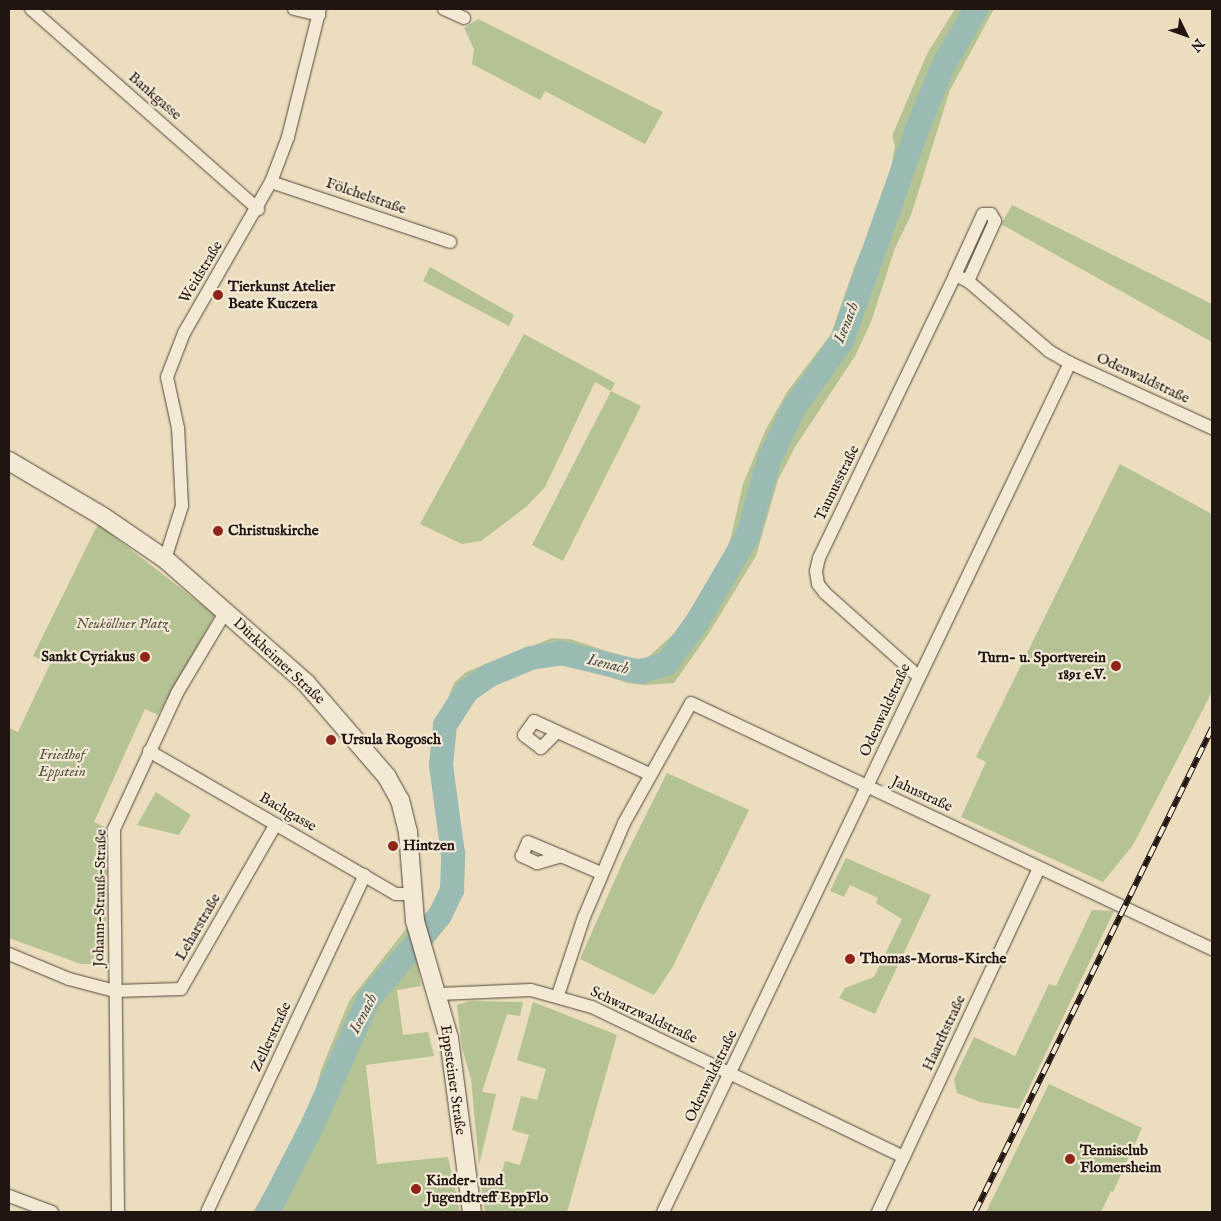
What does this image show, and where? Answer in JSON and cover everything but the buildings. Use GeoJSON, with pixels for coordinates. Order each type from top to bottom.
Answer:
{"type":"FeatureCollection","features":[{"type":"Feature","properties":{"kind":"main road","name":"Dürkheimer Straße"},"geometry":{"type":"LineString","coordinates":[[9,461],[102,516],[165,559],[312,689],[387,777],[400,800],[408,832],[411,894],[415,921],[424,950]]}},
{"type":"Feature","properties":{"kind":"main road","name":"Eppsteiner Straße"},"geometry":{"type":"LineString","coordinates":[[424,950],[439,994],[450,1038],[472,1212]]}},
{"type":"Feature","properties":{"kind":"street","name":"Bankgasse"},"geometry":{"type":"LineString","coordinates":[[31,9],[258,208]]}},
{"type":"Feature","properties":{"kind":"street"},"geometry":{"type":"LineString","coordinates":[[294,9],[320,12]]}},
{"type":"Feature","properties":{"kind":"street"},"geometry":{"type":"LineString","coordinates":[[444,9],[464,18]]}},
{"type":"Feature","properties":{"kind":"street","name":"Weidstraße"},"geometry":{"type":"LineString","coordinates":[[165,559],[182,506],[178,428],[167,377],[184,333],[272,182],[288,137],[320,12]]}},
{"type":"Feature","properties":{"kind":"street","name":"Fölchelstraße"},"geometry":{"type":"LineString","coordinates":[[272,182],[450,242]]}},
{"type":"Feature","properties":{"kind":"street","name":"Taunusstraße"},"geometry":{"type":"LineString","coordinates":[[918,676],[825,593],[818,584],[816,572],[819,558],[983,214],[991,214],[995,221],[968,281]]}},
{"type":"Feature","properties":{"kind":"street"},"geometry":{"type":"LineString","coordinates":[[955,275],[968,281],[1049,351],[1070,363]]}},
{"type":"Feature","properties":{"kind":"street","name":"Odenwaldstraße"},"geometry":{"type":"LineString","coordinates":[[663,1212],[918,676],[1070,363],[1212,428]]}},
{"type":"Feature","properties":{"kind":"street","name":"Johann-Strauß-Straße"},"geometry":{"type":"LineString","coordinates":[[118,1212],[114,829],[177,693],[226,611]]}},
{"type":"Feature","properties":{"kind":"street","name":"Jahnstraße"},"geometry":{"type":"LineString","coordinates":[[558,995],[601,873],[649,774],[691,703],[1212,949]]}},
{"type":"Feature","properties":{"kind":"street"},"geometry":{"type":"LineString","coordinates":[[557,732],[649,774]]}},
{"type":"Feature","properties":{"kind":"street","name":"Bachgasse"},"geometry":{"type":"LineString","coordinates":[[149,751],[396,894],[411,894]]}},
{"type":"Feature","properties":{"kind":"street","name":"Leharstraße"},"geometry":{"type":"LineString","coordinates":[[115,991],[181,989],[276,824]]}},
{"type":"Feature","properties":{"kind":"street"},"geometry":{"type":"LineString","coordinates":[[562,856],[601,873]]}},
{"type":"Feature","properties":{"kind":"street","name":"Haardtstraße"},"geometry":{"type":"LineString","coordinates":[[878,1212],[1039,868]]}},
{"type":"Feature","properties":{"kind":"street","name":"Zellerstraße"},"geometry":{"type":"LineString","coordinates":[[206,1212],[365,875]]}},
{"type":"Feature","properties":{"kind":"street"},"geometry":{"type":"LineString","coordinates":[[9,954],[69,978],[115,991]]}},
{"type":"Feature","properties":{"kind":"street","name":"Schwarzwaldstraße"},"geometry":{"type":"LineString","coordinates":[[439,994],[514,990],[558,995],[592,1007],[904,1156]]}},
{"type":"Feature","properties":{"kind":"street"},"geometry":{"type":"LineString","coordinates":[[9,1196],[52,1212]]}},
{"type":"Feature","properties":{"kind":"green space"},"geometry":{"type":"Polygon","coordinates":[[[955,9],[994,9],[950,90],[911,215],[895,248],[871,322],[855,356],[795,447],[778,480],[756,556],[709,633],[674,683],[645,685],[627,683],[557,659],[484,686],[464,700],[451,729],[451,792],[460,883],[447,919],[449,923],[418,962],[421,986],[397,990],[403,1035],[428,1032],[434,1056],[366,1065],[377,1164],[448,1157],[460,1212],[253,1212],[307,1122],[321,1070],[349,1001],[406,929],[440,903],[450,882],[434,754],[441,715],[454,683],[466,672],[552,638],[570,639],[631,659],[647,658],[676,632],[722,561],[731,537],[743,484],[766,429],[787,392],[831,334],[855,265],[886,194],[895,146],[892,136],[927,54],[955,9]]]}},
{"type":"Feature","properties":{"kind":"green space"},"geometry":{"type":"Polygon","coordinates":[[[478,19],[663,112],[645,144],[545,91],[540,100],[472,64],[474,49],[464,28],[478,19]]]}},
{"type":"Feature","properties":{"kind":"green space"},"geometry":{"type":"Polygon","coordinates":[[[1012,205],[1212,304],[1212,342],[1001,224],[1012,205]]]}},
{"type":"Feature","properties":{"kind":"green space"},"geometry":{"type":"Polygon","coordinates":[[[430,267],[514,315],[509,326],[423,281],[430,267]]]}},
{"type":"Feature","properties":{"kind":"green space"},"geometry":{"type":"Polygon","coordinates":[[[524,334],[615,383],[611,391],[595,382],[545,487],[527,506],[481,541],[462,544],[420,524],[524,334]]]}},
{"type":"Feature","properties":{"kind":"green space"},"geometry":{"type":"Polygon","coordinates":[[[611,391],[641,406],[563,561],[532,545],[611,391]]]}},
{"type":"Feature","properties":{"kind":"green space","name":"Turn- u. Sportverein 1891 e.V."},"geometry":{"type":"Polygon","coordinates":[[[1120,464],[1212,514],[1212,692],[1133,845],[1103,882],[961,817],[986,762],[976,757],[1120,464]]]}},
{"type":"Feature","properties":{"kind":"green space"},"geometry":{"type":"Polygon","coordinates":[[[98,524],[215,615],[158,715],[145,709],[94,822],[107,828],[106,948],[93,964],[81,964],[9,938],[9,728],[18,732],[50,664],[33,656],[98,524]]]}},
{"type":"Feature","properties":{"kind":"green space"},"geometry":{"type":"Polygon","coordinates":[[[667,773],[749,810],[672,968],[654,995],[580,959],[625,857],[667,773]]]}},
{"type":"Feature","properties":{"kind":"green space"},"geometry":{"type":"Polygon","coordinates":[[[156,792],[191,815],[179,835],[137,825],[156,792]]]}},
{"type":"Feature","properties":{"kind":"green space"},"geometry":{"type":"Polygon","coordinates":[[[846,858],[931,895],[875,1014],[839,998],[845,988],[874,977],[902,919],[876,903],[878,898],[850,885],[844,897],[830,891],[846,858]]]}},
{"type":"Feature","properties":{"kind":"green space"},"geometry":{"type":"Polygon","coordinates":[[[1092,910],[1114,911],[1019,1109],[980,1102],[957,1093],[954,1079],[974,1037],[1015,1056],[1049,984],[1056,986],[1092,910]]]}},
{"type":"Feature","properties":{"kind":"green space"},"geometry":{"type":"Polygon","coordinates":[[[470,1001],[523,1002],[520,1016],[507,1014],[482,1092],[496,1094],[479,1165],[471,1079],[462,1048],[457,1005],[470,1001]]]}},
{"type":"Feature","properties":{"kind":"green space"},"geometry":{"type":"Polygon","coordinates":[[[533,1002],[617,1035],[567,1212],[485,1212],[481,1185],[501,1175],[505,1161],[520,1165],[529,1135],[512,1130],[521,1096],[537,1100],[546,1069],[517,1060],[533,1002]]]}},
{"type":"Feature","properties":{"kind":"green space","name":"Tennisclub Flomersheim"},"geometry":{"type":"Polygon","coordinates":[[[1049,1084],[1142,1128],[1113,1192],[1111,1191],[1101,1212],[986,1212],[1049,1084]]]}},
{"type":"Feature","properties":{"kind":"waterway","name":"Isenach"},"geometry":{"type":"LineString","coordinates":[[268,1212],[313,1124],[368,1000],[440,915],[452,890],[453,854],[441,765],[445,725],[467,691],[490,675],[531,658],[561,653],[640,672],[667,663],[697,622],[748,535],[769,460],[794,408],[842,341],[916,132],[943,66],[976,9]]}},
{"type":"Feature","properties":{"kind":"railway"},"geometry":{"type":"LineString","coordinates":[[975,1212],[1212,728]]}},
{"type":"Feature","properties":{"kind":"place","name":"Tierkunst Atelier Beate Kuczera"},"geometry":{"type":"Point","coordinates":[218,295]}},
{"type":"Feature","properties":{"kind":"place","name":"Christuskirche"},"geometry":{"type":"Point","coordinates":[218,531]}},
{"type":"Feature","properties":{"kind":"place","name":"Sankt Cyriakus"},"geometry":{"type":"Point","coordinates":[145,657]}},
{"type":"Feature","properties":{"kind":"place","name":"Turn- u. Sportverein 1891 e.V."},"geometry":{"type":"Point","coordinates":[1116,666]}},
{"type":"Feature","properties":{"kind":"place","name":"Ursula Rogosch"},"geometry":{"type":"Point","coordinates":[331,740]}},
{"type":"Feature","properties":{"kind":"place","name":"Hintzen"},"geometry":{"type":"Point","coordinates":[393,846]}},
{"type":"Feature","properties":{"kind":"place","name":"Thomas-Morus-Kirche"},"geometry":{"type":"Point","coordinates":[850,959]}},
{"type":"Feature","properties":{"kind":"place","name":"Tennisclub Flomersheim"},"geometry":{"type":"Point","coordinates":[1070,1159]}},
{"type":"Feature","properties":{"kind":"place","name":"Kinder- und Jugendtreff EppFlo"},"geometry":{"type":"Point","coordinates":[416,1189]}},
{"type":"Feature","properties":{"kind":"park label","name":"Neuköllner Platz"},"geometry":{"type":"Point","coordinates":[122,624]}},
{"type":"Feature","properties":{"kind":"park label","name":"Friedhof Eppstein"},"geometry":{"type":"Point","coordinates":[62,762]}}]}
